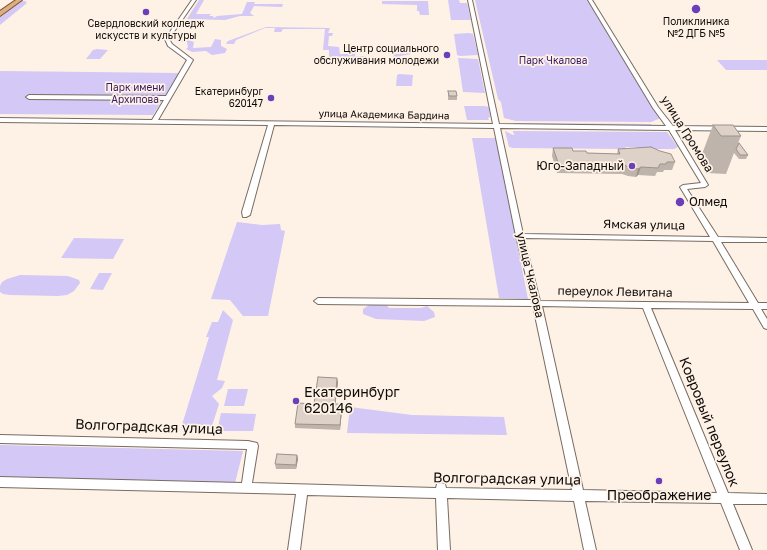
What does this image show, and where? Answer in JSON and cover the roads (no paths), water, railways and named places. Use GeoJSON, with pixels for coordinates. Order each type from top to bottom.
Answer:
{"type":"FeatureCollection","features":[{"type":"Feature","properties":{"kind":"main road"},"geometry":{"type":"LineString","coordinates":[[0,14],[19,0]]}},
{"type":"Feature","properties":{"kind":"street"},"geometry":{"type":"LineString","coordinates":[[154,122],[190,60],[170,45],[167,40],[194,0]]}},
{"type":"Feature","properties":{"kind":"street","name":"улица Чкалова"},"geometry":{"type":"LineString","coordinates":[[470,0],[498,126],[520,236],[537,304],[590,550]]}},
{"type":"Feature","properties":{"kind":"street","name":"улица Громова"},"geometry":{"type":"LineString","coordinates":[[590,0],[656,108],[671,128],[705,185],[683,187],[767,326]]}},
{"type":"Feature","properties":{"kind":"street"},"geometry":{"type":"LineString","coordinates":[[25,97],[167,98]]}},
{"type":"Feature","properties":{"kind":"street","name":"улица Академика Бардина"},"geometry":{"type":"LineString","coordinates":[[0,120],[767,129]]}},
{"type":"Feature","properties":{"kind":"street"},"geometry":{"type":"LineString","coordinates":[[246,215],[272,123]]}},
{"type":"Feature","properties":{"kind":"street","name":"Ямская улица"},"geometry":{"type":"LineString","coordinates":[[520,236],[767,240]]}},
{"type":"Feature","properties":{"kind":"street","name":"переулок Левитана"},"geometry":{"type":"LineString","coordinates":[[318,301],[767,306]]}},
{"type":"Feature","properties":{"kind":"street","name":"Ковровый переулок"},"geometry":{"type":"LineString","coordinates":[[646,305],[746,550]]}},
{"type":"Feature","properties":{"kind":"street","name":"Волгоградская улица"},"geometry":{"type":"LineString","coordinates":[[0,439],[154,442],[254,446],[246,489]]}},
{"type":"Feature","properties":{"kind":"street","name":"Волгоградская улица"},"geometry":{"type":"LineString","coordinates":[[0,482],[246,489],[442,491],[767,499]]}},
{"type":"Feature","properties":{"kind":"street"},"geometry":{"type":"LineString","coordinates":[[294,550],[302,490]]}},
{"type":"Feature","properties":{"kind":"street"},"geometry":{"type":"LineString","coordinates":[[442,491],[444,550]]}},
{"type":"Feature","properties":{"kind":"place","name":"Поликлиника №2 ДГБ №5"},"geometry":{"type":"Point","coordinates":[696,9]}},
{"type":"Feature","properties":{"kind":"place","name":"Свердловский колледж искусств и культуры"},"geometry":{"type":"Point","coordinates":[146,12]}},
{"type":"Feature","properties":{"kind":"place","name":"Центр социального обслуживания молодежи"},"geometry":{"type":"Point","coordinates":[447,55]}},
{"type":"Feature","properties":{"kind":"place","name":"Екатеринбург 620147"},"geometry":{"type":"Point","coordinates":[271,98]}},
{"type":"Feature","properties":{"kind":"place","name":"Юго-Западный"},"geometry":{"type":"Point","coordinates":[632,166]}},
{"type":"Feature","properties":{"kind":"place","name":"Олмед"},"geometry":{"type":"Point","coordinates":[680,202]}},
{"type":"Feature","properties":{"kind":"place","name":"Екатеринбург 620146"},"geometry":{"type":"Point","coordinates":[296,401]}},
{"type":"Feature","properties":{"kind":"place","name":"Преображение"},"geometry":{"type":"Point","coordinates":[659,481]}},
{"type":"Feature","properties":{"kind":"park label","name":"Парк Чкалова"},"geometry":{"type":"Point","coordinates":[553,61]}},
{"type":"Feature","properties":{"kind":"park label","name":"Парк имени Архипова"},"geometry":{"type":"Point","coordinates":[135,94]}}]}
